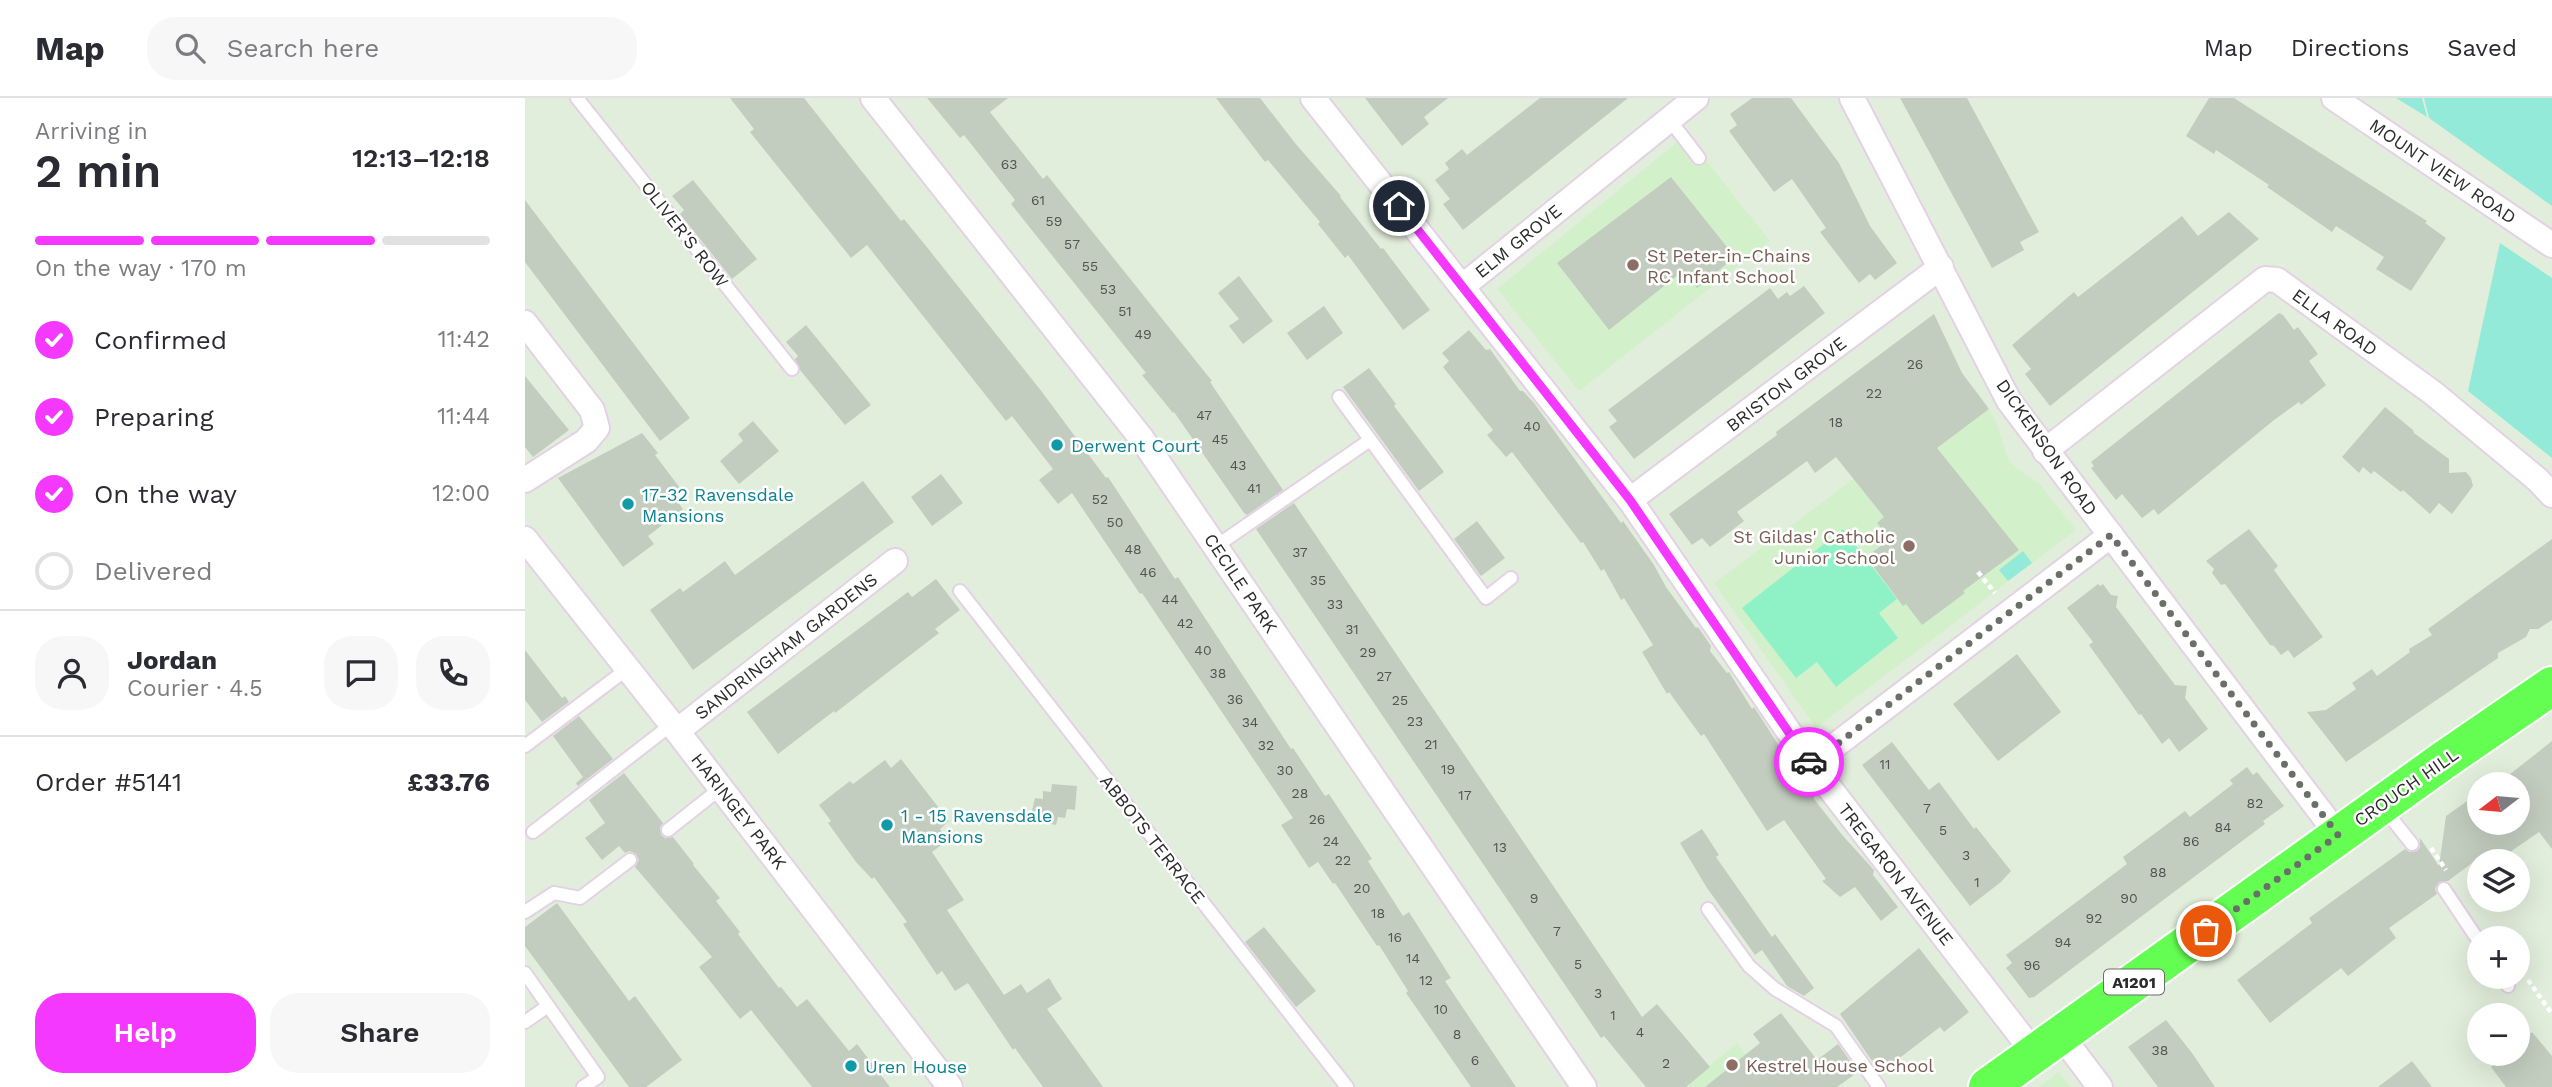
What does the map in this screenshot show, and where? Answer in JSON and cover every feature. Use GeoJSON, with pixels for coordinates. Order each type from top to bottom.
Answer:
{"type":"FeatureCollection","features":[{"type":"Feature","properties":{"kind":"main road","name":"CROUCH HILL"},"geometry":{"type":"LineString","coordinates":[[1988,1087],[2338,835],[2552,686]]}},
{"type":"Feature","properties":{"kind":"street","name":"ELM GROVE"},"geometry":{"type":"LineString","coordinates":[[1313,98],[1463,286],[1696,98]]}},
{"type":"Feature","properties":{"kind":"street","name":"MOUNT VIEW ROAD"},"geometry":{"type":"LineString","coordinates":[[2334,98],[2552,245]]}},
{"type":"Feature","properties":{"kind":"street","name":"CECILE PARK"},"geometry":{"type":"LineString","coordinates":[[877,100],[1142,439],[1584,1087]]}},
{"type":"Feature","properties":{"kind":"street","name":"DICKENSON ROAD"},"geometry":{"type":"LineString","coordinates":[[1858,100],[2009,401],[2338,835]]}},
{"type":"Feature","properties":{"kind":"street","name":"BRISTON GROVE"},"geometry":{"type":"LineString","coordinates":[[1630,500],[1941,267]]}},
{"type":"Feature","properties":{"kind":"street","name":"ELLA ROAD"},"geometry":{"type":"LineString","coordinates":[[2045,451],[2265,279],[2277,280],[2433,393],[2538,480],[2552,495]]}},
{"type":"Feature","properties":{"kind":"street","name":"TREGARON AVENUE"},"geometry":{"type":"LineString","coordinates":[[1463,286],[1630,500],[1811,764],[2047,1044],[2100,1087]]}},
{"type":"Feature","properties":{"kind":"street"},"geometry":{"type":"LineString","coordinates":[[525,323],[592,410],[597,428],[586,441],[525,480]]}},
{"type":"Feature","properties":{"kind":"street"},"geometry":{"type":"LineString","coordinates":[[1811,764],[2111,535]]}},
{"type":"Feature","properties":{"kind":"street","name":"HARINGEY PARK"},"geometry":{"type":"LineString","coordinates":[[525,539],[675,727],[944,1085]]}},
{"type":"Feature","properties":{"kind":"street","name":"SANDRINGHAM GARDENS"},"geometry":{"type":"LineString","coordinates":[[675,727],[895,561]]}},
{"type":"Feature","properties":{"kind":"lane","name":"OLIVER'S ROW"},"geometry":{"type":"LineString","coordinates":[[577,98],[792,369]]}},
{"type":"Feature","properties":{"kind":"lane"},"geometry":{"type":"LineString","coordinates":[[1669,119],[1699,158]]}},
{"type":"Feature","properties":{"kind":"lane"},"geometry":{"type":"LineString","coordinates":[[1339,397],[1486,598],[1511,578]]}},
{"type":"Feature","properties":{"kind":"lane"},"geometry":{"type":"LineString","coordinates":[[1215,547],[1370,440]]}},
{"type":"Feature","properties":{"kind":"lane","name":"ABBOTS TERRACE"},"geometry":{"type":"LineString","coordinates":[[960,591],[1347,1087]]}},
{"type":"Feature","properties":{"kind":"lane"},"geometry":{"type":"LineString","coordinates":[[525,746],[627,669]]}},
{"type":"Feature","properties":{"kind":"lane"},"geometry":{"type":"LineString","coordinates":[[533,832],[675,727]]}},
{"type":"Feature","properties":{"kind":"lane"},"geometry":{"type":"LineString","coordinates":[[668,830],[721,788]]}},
{"type":"Feature","properties":{"kind":"lane"},"geometry":{"type":"LineString","coordinates":[[2382,806],[2412,844]]}},
{"type":"Feature","properties":{"kind":"lane"},"geometry":{"type":"LineString","coordinates":[[525,912],[554,893],[580,898],[630,860]]}},
{"type":"Feature","properties":{"kind":"lane"},"geometry":{"type":"LineString","coordinates":[[2444,889],[2469,926]]}},
{"type":"Feature","properties":{"kind":"lane"},"geometry":{"type":"LineString","coordinates":[[1708,909],[1757,974],[1775,989],[1836,1026],[1879,1087]]}},
{"type":"Feature","properties":{"kind":"lane"},"geometry":{"type":"LineString","coordinates":[[525,973],[598,1077],[583,1087]]}},
{"type":"Feature","properties":{"kind":"lane"},"geometry":{"type":"LineString","coordinates":[[525,1022],[548,1006]]}},
{"type":"Feature","properties":{"kind":"path"},"geometry":{"type":"LineString","coordinates":[[1978,572],[1991,588]]}},
{"type":"Feature","properties":{"kind":"path"},"geometry":{"type":"LineString","coordinates":[[2530,984],[2552,1014]]}},
{"type":"Feature","properties":{"kind":"shaded area"},"geometry":{"type":"Polygon","coordinates":[[[2396,98],[2422,98],[2427,117],[2396,98]]]}},
{"type":"Feature","properties":{"kind":"shaded area"},"geometry":{"type":"Polygon","coordinates":[[[2424,98],[2552,98],[2552,206],[2429,118],[2424,98]]]}},
{"type":"Feature","properties":{"kind":"shaded area","name":"St Peter-in-Chains RC Infant School"},"geometry":{"type":"Polygon","coordinates":[[[1686,135],[1770,241],[1579,391],[1497,289],[1686,135]]]}},
{"type":"Feature","properties":{"kind":"shaded area"},"geometry":{"type":"Polygon","coordinates":[[[2500,243],[2552,278],[2552,458],[2468,391],[2500,243]]]}},
{"type":"Feature","properties":{"kind":"shaded area","name":"St Gildas' Catholic Junior School"},"geometry":{"type":"Polygon","coordinates":[[[1975,388],[1996,421],[2008,459],[2016,468],[2039,483],[2076,530],[1816,728],[1714,583],[1975,388]]]}},
{"type":"Feature","properties":{"kind":"shaded area"},"geometry":{"type":"Polygon","coordinates":[[[2023,551],[2032,563],[2008,581],[1999,570],[2023,551]]]}},
{"type":"Feature","properties":{"kind":"shaded area","name":"Kestrel House School"},"geometry":{"type":"Polygon","coordinates":[[[1737,1043],[1770,1087],[1684,1087],[1737,1043]]]}},
{"type":"Feature","properties":{"kind":"shaded area"},"geometry":{"type":"Polygon","coordinates":[[[2059,1072],[2070,1087],[2039,1087],[2059,1072]]]}},
{"type":"Feature","properties":{"kind":"green space"},"geometry":{"type":"Polygon","coordinates":[[[1843,529],[1897,599],[1879,613],[1898,638],[1836,687],[1817,662],[1796,678],[1742,608],[1843,529]]]}},
{"type":"Feature","properties":{"kind":"building"},"geometry":{"type":"Polygon","coordinates":[[[730,98],[804,98],[901,221],[904,219],[930,251],[1042,392],[1106,478],[1108,477],[1175,579],[1178,577],[1291,749],[1293,748],[1325,796],[1329,794],[1372,859],[1368,861],[1403,916],[1409,912],[1451,978],[1445,981],[1516,1087],[1471,1087],[1406,993],[1408,991],[1379,945],[1377,946],[1335,883],[1333,884],[1318,862],[1309,868],[1281,825],[1293,818],[1072,493],[1058,504],[1039,480],[1053,469],[1012,416],[1006,421],[867,245],[851,258],[750,132],[754,129],[730,98]]]}},
{"type":"Feature","properties":{"kind":"building"},"geometry":{"type":"Polygon","coordinates":[[[927,98],[1008,98],[990,112],[1043,179],[1047,175],[1212,381],[1210,382],[1283,490],[1247,515],[1244,513],[1174,412],[1142,375],[1146,373],[1011,204],[1015,200],[964,135],[960,138],[927,98]]]}},
{"type":"Feature","properties":{"kind":"building"},"geometry":{"type":"Polygon","coordinates":[[[1216,98],[1260,98],[1381,249],[1383,248],[1430,310],[1403,330],[1348,255],[1345,258],[1318,224],[1320,222],[1268,160],[1265,162],[1216,98]]]}},
{"type":"Feature","properties":{"kind":"building"},"geometry":{"type":"Polygon","coordinates":[[[1365,98],[1448,98],[1424,117],[1429,124],[1402,146],[1365,98]]]}},
{"type":"Feature","properties":{"kind":"building"},"geometry":{"type":"Polygon","coordinates":[[[1540,98],[1628,98],[1463,230],[1443,204],[1450,199],[1435,180],[1449,169],[1445,163],[1462,149],[1467,155],[1540,98]]]}},
{"type":"Feature","properties":{"kind":"building"},"geometry":{"type":"Polygon","coordinates":[[[1752,98],[1791,98],[1839,163],[1870,226],[1897,263],[1875,280],[1870,274],[1859,283],[1820,232],[1826,228],[1792,179],[1774,192],[1729,131],[1737,125],[1730,114],[1752,98]]]}},
{"type":"Feature","properties":{"kind":"building"},"geometry":{"type":"Polygon","coordinates":[[[1900,98],[1967,98],[2039,232],[2020,242],[2024,250],[1992,268],[1900,98]]]}},
{"type":"Feature","properties":{"kind":"building"},"geometry":{"type":"Polygon","coordinates":[[[2209,98],[2234,98],[2427,221],[2425,223],[2446,238],[2411,291],[2376,269],[2384,257],[2336,226],[2332,232],[2216,150],[2214,154],[2186,136],[2209,98]]]}},
{"type":"Feature","properties":{"kind":"building"},"geometry":{"type":"Polygon","coordinates":[[[1671,177],[1735,257],[1697,288],[1683,271],[1609,330],[1557,263],[1671,177]]]}},
{"type":"Feature","properties":{"kind":"building"},"geometry":{"type":"Polygon","coordinates":[[[693,180],[757,259],[732,279],[680,214],[684,210],[672,196],[693,180]]]}},
{"type":"Feature","properties":{"kind":"building"},"geometry":{"type":"Polygon","coordinates":[[[525,200],[690,418],[660,441],[525,262],[525,200]]]}},
{"type":"Feature","properties":{"kind":"building"},"geometry":{"type":"Polygon","coordinates":[[[2229,212],[2259,239],[2050,406],[2025,374],[2031,369],[2012,345],[2074,292],[2078,297],[2182,216],[2198,236],[2229,212]]]}},
{"type":"Feature","properties":{"kind":"building"},"geometry":{"type":"Polygon","coordinates":[[[1239,276],[1273,321],[1243,344],[1229,326],[1239,319],[1218,293],[1239,276]]]}},
{"type":"Feature","properties":{"kind":"building"},"geometry":{"type":"Polygon","coordinates":[[[1804,286],[1825,313],[1634,459],[1609,427],[1617,421],[1608,410],[1770,288],[1778,299],[1787,292],[1790,296],[1804,286]]]}},
{"type":"Feature","properties":{"kind":"building"},"geometry":{"type":"Polygon","coordinates":[[[1324,306],[1343,333],[1307,360],[1287,333],[1324,306]]]}},
{"type":"Feature","properties":{"kind":"building"},"geometry":{"type":"Polygon","coordinates":[[[2279,313],[2294,330],[2298,327],[2318,354],[2309,361],[2326,385],[2301,405],[2299,402],[2274,420],[2158,515],[2154,509],[2142,518],[2122,494],[2116,500],[2091,468],[2094,466],[2091,462],[2279,313]]]}},
{"type":"Feature","properties":{"kind":"building"},"geometry":{"type":"Polygon","coordinates":[[[1934,314],[1962,373],[1989,409],[1937,448],[2019,550],[1922,625],[1906,604],[1903,606],[1866,557],[1890,539],[1877,523],[1884,517],[1836,457],[1815,473],[1807,461],[1737,512],[1744,521],[1710,547],[1702,538],[1692,545],[1669,514],[1934,314]]]}},
{"type":"Feature","properties":{"kind":"building"},"geometry":{"type":"Polygon","coordinates":[[[806,325],[871,405],[845,425],[800,370],[795,359],[798,356],[786,342],[806,325]]]}},
{"type":"Feature","properties":{"kind":"building"},"geometry":{"type":"Polygon","coordinates":[[[1469,330],[1486,350],[1490,349],[1520,391],[1534,403],[1621,523],[1623,521],[1666,587],[1711,646],[1710,651],[1727,673],[1729,672],[1752,709],[1754,707],[1785,755],[1815,793],[1814,799],[1874,870],[1873,875],[1898,907],[1881,921],[1855,887],[1840,897],[1822,881],[1826,879],[1784,820],[1767,831],[1704,734],[1701,736],[1669,692],[1667,694],[1642,652],[1653,645],[1624,598],[1621,600],[1604,569],[1601,571],[1583,542],[1581,543],[1512,452],[1506,457],[1487,435],[1493,430],[1443,367],[1449,361],[1442,353],[1469,330]]]}},
{"type":"Feature","properties":{"kind":"building"},"geometry":{"type":"Polygon","coordinates":[[[1369,368],[1444,472],[1419,491],[1343,387],[1369,368]]]}},
{"type":"Feature","properties":{"kind":"building"},"geometry":{"type":"Polygon","coordinates":[[[525,376],[569,430],[533,457],[525,447],[525,376]]]}},
{"type":"Feature","properties":{"kind":"building"},"geometry":{"type":"Polygon","coordinates":[[[2385,407],[2449,459],[2449,473],[2466,472],[2471,478],[2473,486],[2452,514],[2439,503],[2430,514],[2403,490],[2401,492],[2374,471],[2371,474],[2363,467],[2359,473],[2342,457],[2385,407]]]}},
{"type":"Feature","properties":{"kind":"building"},"geometry":{"type":"Polygon","coordinates":[[[753,421],[779,451],[739,484],[720,461],[743,441],[738,434],[753,421]]]}},
{"type":"Feature","properties":{"kind":"building","name":"17-32 Ravensdale Mansions"},"geometry":{"type":"Polygon","coordinates":[[[642,433],[683,492],[675,498],[683,509],[648,536],[654,544],[623,567],[558,478],[642,433]]]}},
{"type":"Feature","properties":{"kind":"building"},"geometry":{"type":"Polygon","coordinates":[[[941,474],[963,503],[932,526],[911,497],[941,474]]]}},
{"type":"Feature","properties":{"kind":"building"},"geometry":{"type":"Polygon","coordinates":[[[863,481],[894,522],[693,670],[650,610],[680,588],[683,592],[725,561],[735,575],[863,481]]]}},
{"type":"Feature","properties":{"kind":"building"},"geometry":{"type":"Polygon","coordinates":[[[1294,503],[1642,1017],[1657,1004],[1710,1067],[1686,1087],[1646,1087],[1604,1036],[1601,1038],[1256,529],[1294,503]]]}},
{"type":"Feature","properties":{"kind":"building"},"geometry":{"type":"Polygon","coordinates":[[[1477,521],[1505,558],[1481,576],[1454,539],[1477,521]]]}},
{"type":"Feature","properties":{"kind":"building"},"geometry":{"type":"Polygon","coordinates":[[[2249,529],[2278,566],[2274,570],[2323,637],[2294,658],[2288,650],[2281,655],[2270,645],[2225,584],[2221,585],[2212,573],[2214,569],[2206,561],[2249,529]]]}},
{"type":"Feature","properties":{"kind":"building"},"geometry":{"type":"Polygon","coordinates":[[[2552,539],[2552,620],[2538,629],[2530,629],[2526,637],[2498,653],[2498,658],[2346,762],[2307,712],[2326,710],[2356,689],[2352,683],[2372,669],[2377,676],[2410,652],[2409,649],[2432,635],[2428,629],[2552,539]]]}},
{"type":"Feature","properties":{"kind":"building"},"geometry":{"type":"Polygon","coordinates":[[[936,579],[960,610],[935,629],[939,633],[778,754],[747,712],[908,592],[912,597],[936,579]]]}},
{"type":"Feature","properties":{"kind":"building"},"geometry":{"type":"Polygon","coordinates":[[[2098,584],[2103,584],[2111,595],[2118,596],[2116,607],[2175,685],[2187,686],[2185,698],[2208,729],[2179,752],[2169,738],[2162,744],[2141,714],[2139,715],[2089,645],[2093,642],[2067,608],[2098,584]]]}},
{"type":"Feature","properties":{"kind":"building"},"geometry":{"type":"Polygon","coordinates":[[[525,650],[562,698],[565,696],[569,702],[542,722],[525,700],[525,650]]]}},
{"type":"Feature","properties":{"kind":"building"},"geometry":{"type":"Polygon","coordinates":[[[2017,654],[2061,712],[1998,761],[1953,704],[2017,654]]]}},
{"type":"Feature","properties":{"kind":"building"},"geometry":{"type":"Polygon","coordinates":[[[579,716],[613,759],[578,786],[576,783],[583,777],[553,736],[579,716]]]}},
{"type":"Feature","properties":{"kind":"building"},"geometry":{"type":"Polygon","coordinates":[[[2552,741],[2552,849],[2539,832],[2514,849],[2467,849],[2467,867],[2448,881],[2439,882],[2435,889],[2437,894],[2389,928],[2396,938],[2348,976],[2341,968],[2270,1023],[2237,980],[2312,923],[2309,918],[2405,849],[2409,852],[2417,851],[2420,838],[2439,866],[2446,816],[2467,801],[2467,835],[2531,835],[2531,772],[2513,772],[2552,741]]]}},
{"type":"Feature","properties":{"kind":"building"},"geometry":{"type":"Polygon","coordinates":[[[1892,742],[1929,790],[1939,782],[1974,829],[1976,827],[2011,871],[1970,906],[1862,765],[1892,742]]]}},
{"type":"Feature","properties":{"kind":"building"},"geometry":{"type":"Polygon","coordinates":[[[901,759],[949,821],[940,829],[948,840],[932,852],[964,900],[947,910],[1004,995],[1021,984],[1027,993],[1049,978],[1062,999],[1047,1009],[1103,1087],[1043,1087],[1015,1048],[1013,1050],[968,983],[955,991],[942,971],[937,975],[903,924],[907,922],[874,877],[872,879],[856,862],[828,823],[831,821],[819,805],[850,781],[853,784],[885,760],[891,768],[901,759]]]}},
{"type":"Feature","properties":{"kind":"building"},"geometry":{"type":"Polygon","coordinates":[[[2247,767],[2253,775],[2257,772],[2284,806],[2263,821],[2265,824],[2034,997],[2029,998],[2006,968],[2012,963],[2006,955],[2127,864],[2123,857],[2185,811],[2190,817],[2233,784],[2230,780],[2247,767]]]}},
{"type":"Feature","properties":{"kind":"building"},"geometry":{"type":"Polygon","coordinates":[[[624,773],[663,823],[660,827],[661,835],[665,838],[673,837],[694,864],[720,898],[716,901],[740,932],[738,934],[779,988],[781,987],[797,1007],[807,999],[849,1051],[857,1044],[890,1087],[812,1087],[751,1010],[740,1019],[699,967],[712,957],[635,867],[639,860],[636,854],[630,851],[625,853],[619,846],[602,860],[585,838],[605,823],[589,800],[624,773]]]}},
{"type":"Feature","properties":{"kind":"building"},"geometry":{"type":"Polygon","coordinates":[[[1052,784],[1077,786],[1075,810],[1067,809],[1065,818],[1058,817],[1056,825],[1030,819],[1035,798],[1043,799],[1043,791],[1051,792],[1052,784]]]}},
{"type":"Feature","properties":{"kind":"building"},"geometry":{"type":"Polygon","coordinates":[[[1702,829],[1719,855],[1716,857],[1772,937],[1775,934],[1814,988],[1804,996],[1787,986],[1762,950],[1755,955],[1707,888],[1680,843],[1702,829]]]}},
{"type":"Feature","properties":{"kind":"building"},"geometry":{"type":"Polygon","coordinates":[[[557,903],[629,1001],[635,996],[682,1060],[646,1087],[629,1087],[525,946],[525,927],[557,903]]]}},
{"type":"Feature","properties":{"kind":"building"},"geometry":{"type":"Polygon","coordinates":[[[1264,927],[1316,991],[1296,1007],[1245,942],[1264,927]]]}},
{"type":"Feature","properties":{"kind":"building"},"geometry":{"type":"Polygon","coordinates":[[[1919,948],[1969,1012],[1944,1032],[1940,1027],[1884,1070],[1875,1058],[1872,1061],[1840,1014],[1919,948]]]}},
{"type":"Feature","properties":{"kind":"building"},"geometry":{"type":"Polygon","coordinates":[[[1781,1013],[1817,1060],[1838,1044],[1858,1072],[1837,1087],[1705,1087],[1760,1043],[1753,1034],[1781,1013]]]}},
{"type":"Feature","properties":{"kind":"building"},"geometry":{"type":"Polygon","coordinates":[[[2166,1020],[2215,1087],[2158,1087],[2128,1047],[2166,1020]]]}},
{"type":"Feature","properties":{"kind":"building"},"geometry":{"type":"Polygon","coordinates":[[[2532,1032],[2552,1056],[2552,1087],[2506,1087],[2491,1067],[2530,1066],[2532,1032]]]}},
{"type":"Feature","properties":{"kind":"building"},"geometry":{"type":"Polygon","coordinates":[[[2412,1061],[2432,1087],[2378,1087],[2412,1061]]]}},
{"type":"Feature","properties":{"kind":"way so far"},"geometry":{"type":"LineString","coordinates":[[1809,762],[1811,764],[2111,535],[2338,835],[2206,931]]}},
{"type":"Feature","properties":{"kind":"place","name":"St Peter-in-Chains RC Infant School"},"geometry":{"type":"Point","coordinates":[1633,265]}},
{"type":"Feature","properties":{"kind":"place","name":"Derwent Court"},"geometry":{"type":"Point","coordinates":[1057,445]}},
{"type":"Feature","properties":{"kind":"place","name":"17-32 Ravensdale Mansions"},"geometry":{"type":"Point","coordinates":[628,504]}},
{"type":"Feature","properties":{"kind":"place","name":"St Gildas' Catholic Junior School"},"geometry":{"type":"Point","coordinates":[1909,546]}},
{"type":"Feature","properties":{"kind":"place","name":"1 - 15 Ravensdale Mansions"},"geometry":{"type":"Point","coordinates":[887,825]}},
{"type":"Feature","properties":{"kind":"place","name":"Kestrel House School"},"geometry":{"type":"Point","coordinates":[1732,1065]}},
{"type":"Feature","properties":{"kind":"place","name":"Uren House"},"geometry":{"type":"Point","coordinates":[851,1066]}},
{"type":"Feature","properties":{"kind":"route"},"geometry":{"type":"LineString","coordinates":[[1399,206],[1630,500],[1809,762]]}}]}
